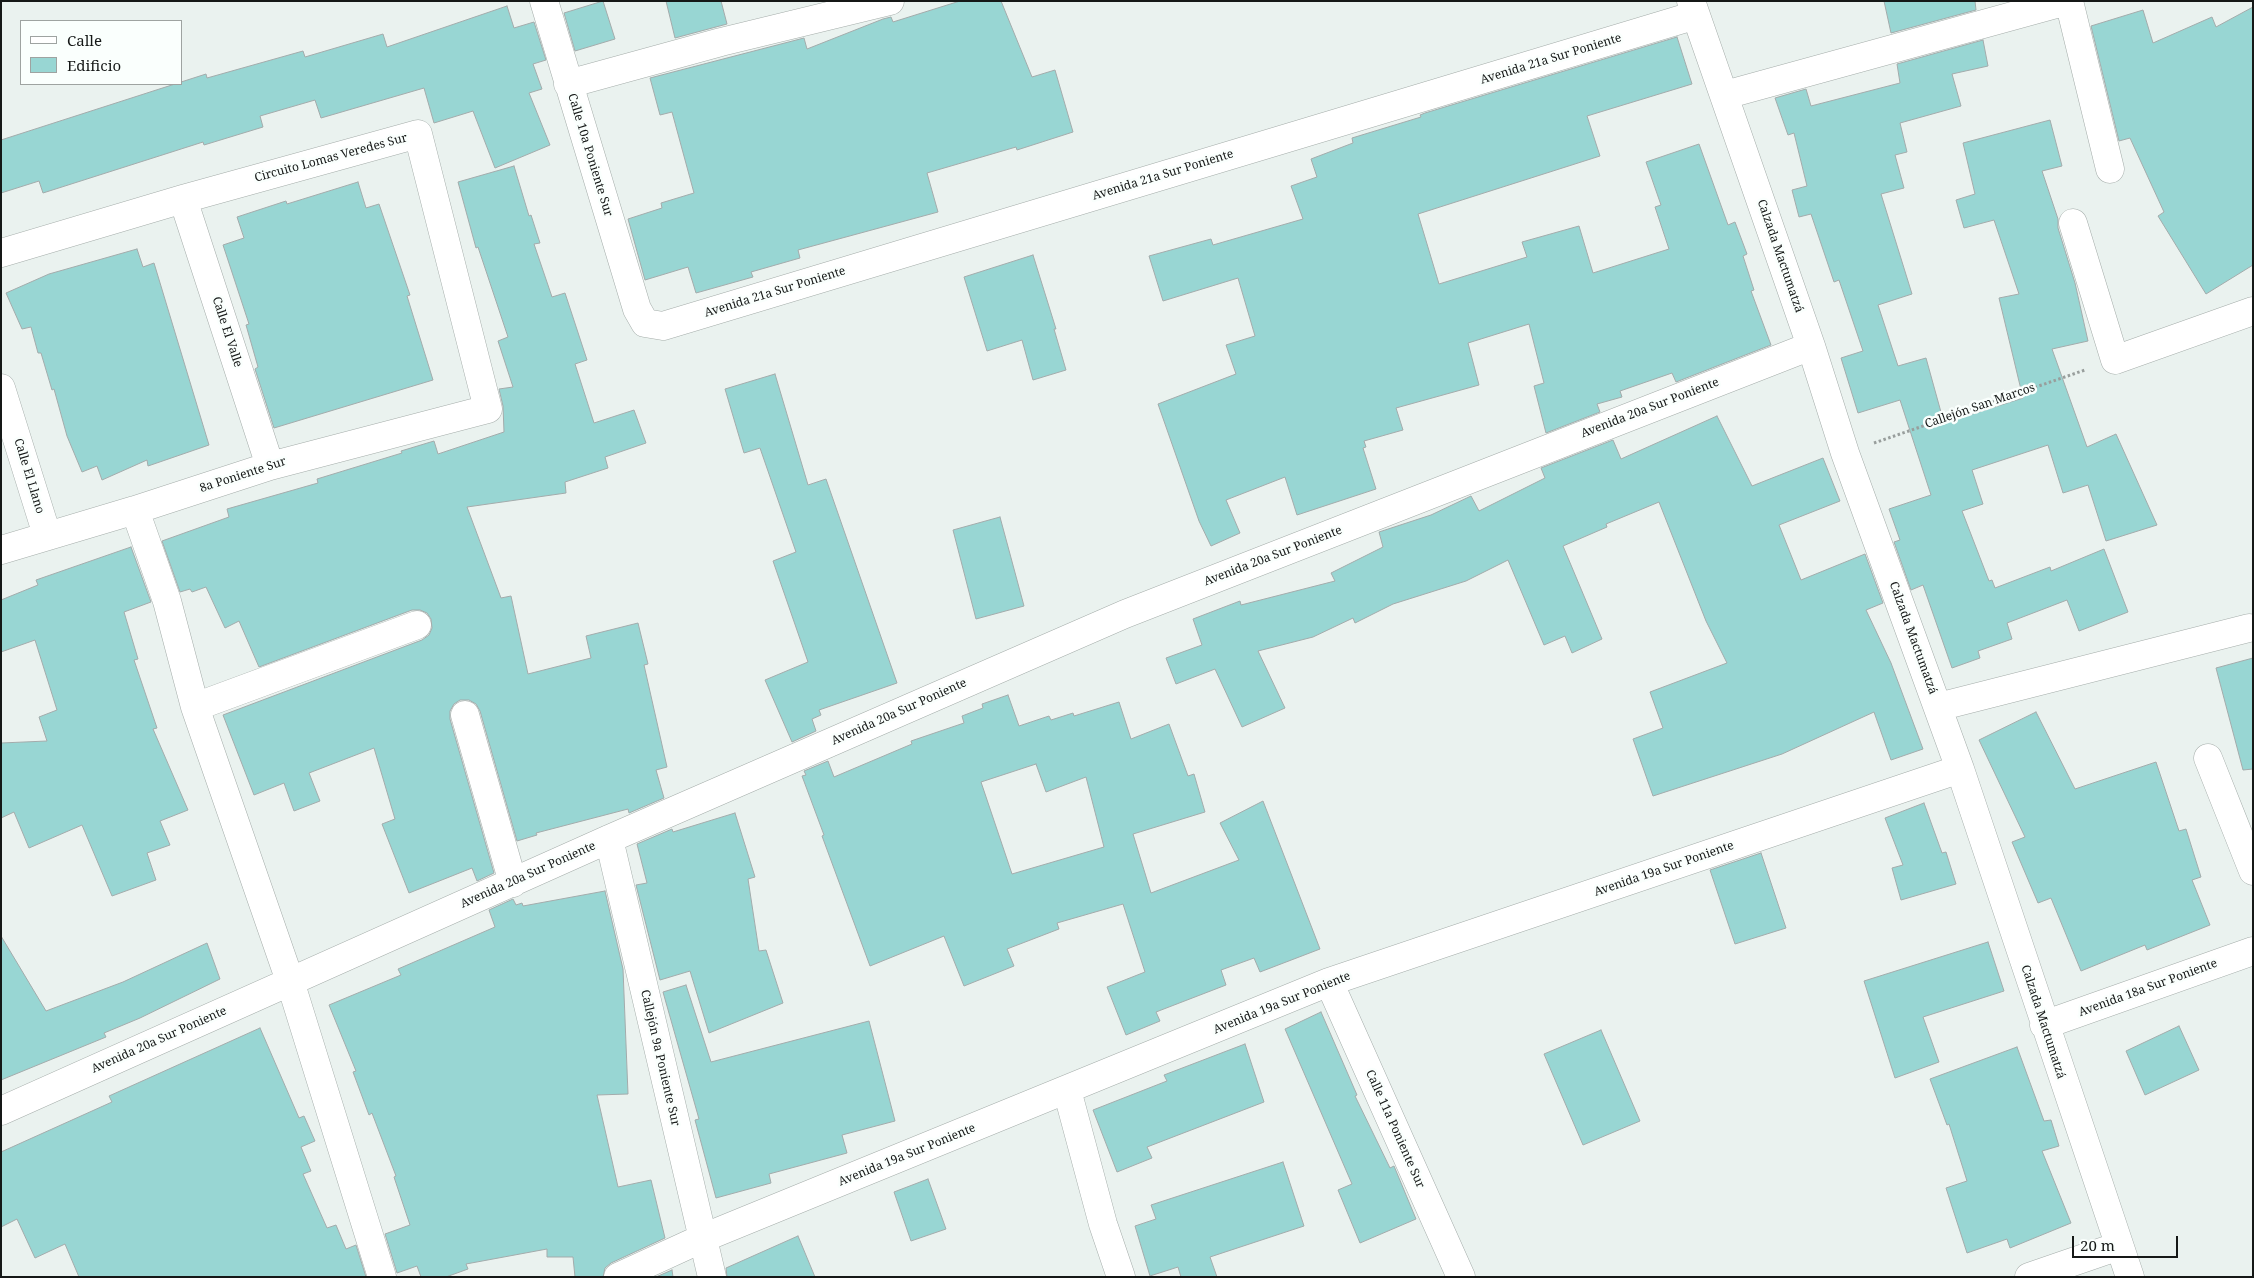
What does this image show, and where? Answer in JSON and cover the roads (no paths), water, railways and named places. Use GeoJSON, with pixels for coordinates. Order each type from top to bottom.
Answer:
{"type":"FeatureCollection","features":[{"type":"Feature","properties":{"kind":"street","name":"Calle 10a Poniente Sur"},"geometry":{"type":"LineString","coordinates":[[544,1],[637,309]]}},
{"type":"Feature","properties":{"kind":"street"},"geometry":{"type":"LineString","coordinates":[[568,84],[721,42],[890,1]]}},
{"type":"Feature","properties":{"kind":"street"},"geometry":{"type":"LineString","coordinates":[[1725,95],[2068,1],[2110,169]]}},
{"type":"Feature","properties":{"kind":"street","name":"Calzada Mactumatzá"},"geometry":{"type":"LineString","coordinates":[[1694,8],[1811,346],[1845,453],[1960,769],[2044,1025],[2130,1277]]}},
{"type":"Feature","properties":{"kind":"street","name":"Avenida 21a Sur Poniente"},"geometry":{"type":"LineString","coordinates":[[637,309],[645,323],[663,326],[1694,8]]}},
{"type":"Feature","properties":{"kind":"street","name":"Circuito Lomas Veredes Sur"},"geometry":{"type":"LineString","coordinates":[[1,253],[183,199],[418,134],[488,409]]}},
{"type":"Feature","properties":{"kind":"street","name":"Calle El Valle"},"geometry":{"type":"LineString","coordinates":[[183,199],[270,466]]}},
{"type":"Feature","properties":{"kind":"street"},"geometry":{"type":"LineString","coordinates":[[2073,223],[2115,360],[2253,311]]}},
{"type":"Feature","properties":{"kind":"street","name":"Avenida 20a Sur Poniente"},"geometry":{"type":"LineString","coordinates":[[1,1111],[609,839],[1125,614],[1811,346]]}},
{"type":"Feature","properties":{"kind":"street","name":"Calle El Llano"},"geometry":{"type":"LineString","coordinates":[[1,388],[47,535]]}},
{"type":"Feature","properties":{"kind":"street","name":"8a Poniente Sur"},"geometry":{"type":"LineString","coordinates":[[1,550],[135,510],[270,466],[488,409]]}},
{"type":"Feature","properties":{"kind":"street"},"geometry":{"type":"LineString","coordinates":[[135,510],[167,601],[195,707],[290,981],[382,1277]]}},
{"type":"Feature","properties":{"kind":"street"},"geometry":{"type":"LineString","coordinates":[[195,707],[417,625]]}},
{"type":"Feature","properties":{"kind":"street"},"geometry":{"type":"LineString","coordinates":[[1938,707],[2249,628]]}},
{"type":"Feature","properties":{"kind":"street"},"geometry":{"type":"LineString","coordinates":[[465,715],[513,883]]}},
{"type":"Feature","properties":{"kind":"street"},"geometry":{"type":"LineString","coordinates":[[2208,758],[2253,871]]}},
{"type":"Feature","properties":{"kind":"street","name":"Avenida 19a Sur Poniente"},"geometry":{"type":"LineString","coordinates":[[618,1277],[702,1238],[1329,982],[1960,769]]}},
{"type":"Feature","properties":{"kind":"street","name":"Callejón 9a Poniente Sur"},"geometry":{"type":"LineString","coordinates":[[609,839],[712,1277]]}},
{"type":"Feature","properties":{"kind":"street","name":"Avenida 18a Sur Poniente"},"geometry":{"type":"LineString","coordinates":[[2044,1025],[2253,951]]}},
{"type":"Feature","properties":{"kind":"street","name":"Calle 11a Poniente Sur"},"geometry":{"type":"LineString","coordinates":[[1329,982],[1461,1277]]}},
{"type":"Feature","properties":{"kind":"street"},"geometry":{"type":"LineString","coordinates":[[1068,1090],[1103,1224],[1121,1277]]}},
{"type":"Feature","properties":{"kind":"street"},"geometry":{"type":"LineString","coordinates":[[2029,1277],[2120,1246]]}}]}
